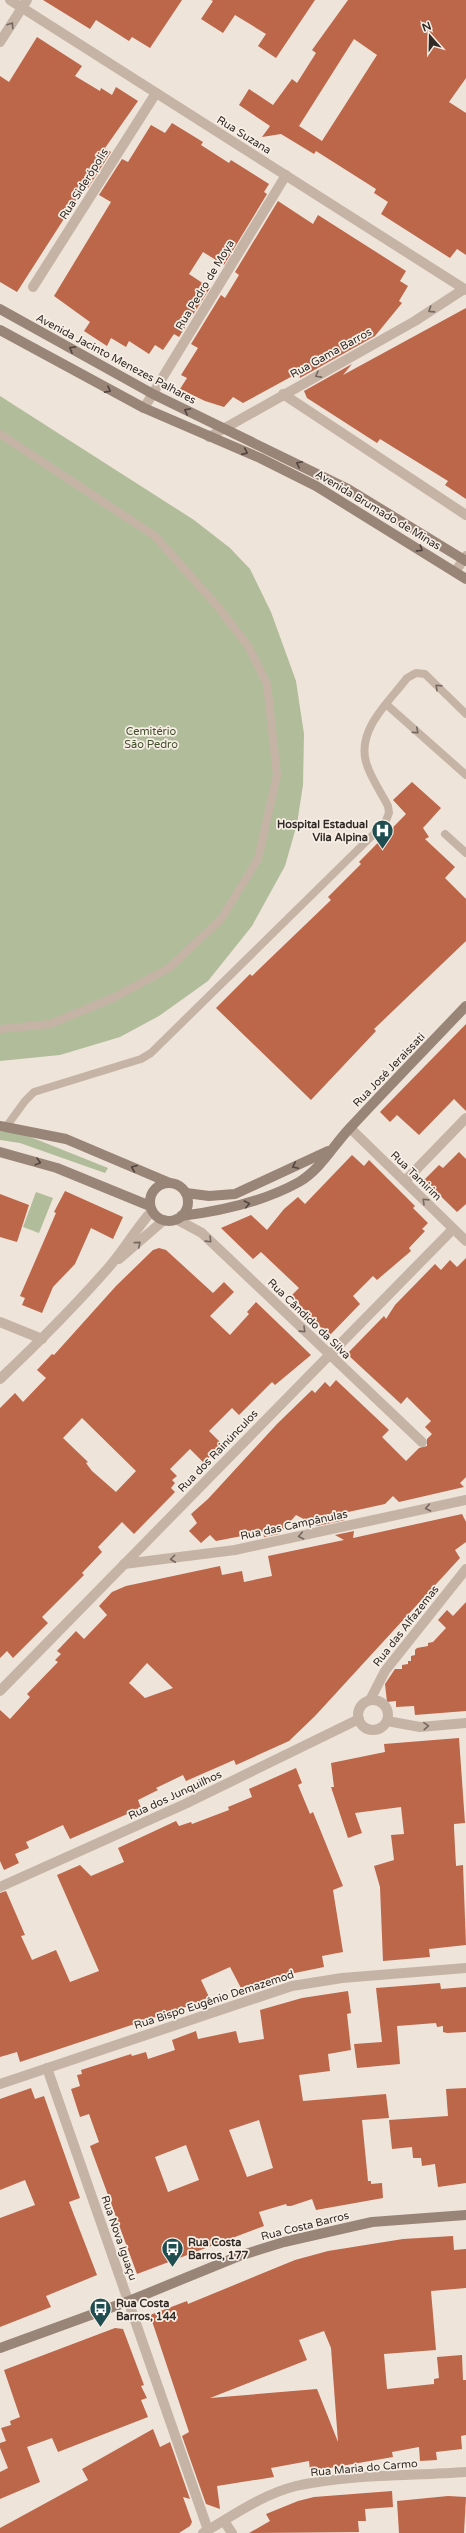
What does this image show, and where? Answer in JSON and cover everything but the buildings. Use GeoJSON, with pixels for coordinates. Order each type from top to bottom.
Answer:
{"type":"FeatureCollection","features":[{"type":"Feature","properties":{"kind":"main road","name":"Avenida Jacinto Menezes Palhares"},"geometry":{"type":"LineString","coordinates":[[0,309],[153,394],[222,428]]}},
{"type":"Feature","properties":{"kind":"main road"},"geometry":{"type":"LineString","coordinates":[[0,330],[144,408],[209,437]]}},
{"type":"Feature","properties":{"kind":"main road","name":"Avenida Brumado de Minas"},"geometry":{"type":"LineString","coordinates":[[222,428],[263,446],[348,489],[465,559]]}},
{"type":"Feature","properties":{"kind":"main road","name":"Avenida Brumado de Minas"},"geometry":{"type":"LineString","coordinates":[[209,437],[281,468],[338,498],[466,579]]}},
{"type":"Feature","properties":{"kind":"main road","name":"Rua José Jeraissati"},"geometry":{"type":"LineString","coordinates":[[179,1218],[256,1202],[300,1181],[317,1167],[350,1128],[466,1006]]}},
{"type":"Feature","properties":{"kind":"main road"},"geometry":{"type":"LineString","coordinates":[[3,1126],[66,1139],[176,1184],[186,1193],[208,1196],[235,1194],[330,1150]]}},
{"type":"Feature","properties":{"kind":"main road"},"geometry":{"type":"LineString","coordinates":[[0,1152],[57,1168],[151,1209],[164,1220],[179,1218],[188,1206],[186,1193]]}},
{"type":"Feature","properties":{"kind":"main road"},"geometry":{"type":"LineString","coordinates":[[151,1209],[151,1194],[154,1189],[170,1182]]}},
{"type":"Feature","properties":{"kind":"main road","name":"Rua Costa Barros"},"geometry":{"type":"LineString","coordinates":[[0,2348],[129,2301],[239,2256],[321,2232],[372,2222],[466,2215]]}},
{"type":"Feature","properties":{"kind":"street","name":"Rua Suzana"},"geometry":{"type":"LineString","coordinates":[[10,0],[25,4],[156,93],[465,290]]}},
{"type":"Feature","properties":{"kind":"street"},"geometry":{"type":"LineString","coordinates":[[0,42],[25,4]]}},
{"type":"Feature","properties":{"kind":"street","name":"Rua Siderópolis"},"geometry":{"type":"LineString","coordinates":[[33,287],[156,93]]}},
{"type":"Feature","properties":{"kind":"street","name":"Rua Pedro de Moya"},"geometry":{"type":"LineString","coordinates":[[144,408],[286,175]]}},
{"type":"Feature","properties":{"kind":"street","name":"Rua Gama Barros"},"geometry":{"type":"LineString","coordinates":[[209,437],[222,428],[415,321],[465,290]]}},
{"type":"Feature","properties":{"kind":"street"},"geometry":{"type":"LineString","coordinates":[[283,394],[466,515]]}},
{"type":"Feature","properties":{"kind":"street"},"geometry":{"type":"LineString","coordinates":[[455,572],[465,559]]}},
{"type":"Feature","properties":{"kind":"street"},"geometry":{"type":"LineString","coordinates":[[405,1181],[466,1118]]}},
{"type":"Feature","properties":{"kind":"street","name":"Rua Tamirim"},"geometry":{"type":"LineString","coordinates":[[350,1128],[466,1241]]}},
{"type":"Feature","properties":{"kind":"street"},"geometry":{"type":"LineString","coordinates":[[111,1266],[136,1228],[151,1209]]}},
{"type":"Feature","properties":{"kind":"street","name":"Rua Cândido da Silva"},"geometry":{"type":"LineString","coordinates":[[179,1218],[202,1233],[328,1355],[422,1442]]}},
{"type":"Feature","properties":{"kind":"street"},"geometry":{"type":"LineString","coordinates":[[0,1380],[42,1339],[111,1266],[164,1220]]}},
{"type":"Feature","properties":{"kind":"street","name":"Rua dos Rainúnculos"},"geometry":{"type":"LineString","coordinates":[[0,1691],[453,1229]]}},
{"type":"Feature","properties":{"kind":"street"},"geometry":{"type":"LineString","coordinates":[[0,1322],[42,1339]]}},
{"type":"Feature","properties":{"kind":"street","name":"Rua das Campânulas"},"geometry":{"type":"LineString","coordinates":[[124,1564],[235,1550],[466,1500]]}},
{"type":"Feature","properties":{"kind":"street","name":"Rua das Alfazemas"},"geometry":{"type":"LineString","coordinates":[[370,1700],[385,1671],[466,1569]]}},
{"type":"Feature","properties":{"kind":"street"},"geometry":{"type":"LineString","coordinates":[[370,1700],[378,1700],[386,1707],[387,1721],[383,1727],[372,1730],[362,1726],[359,1720],[361,1706],[370,1700]]}},
{"type":"Feature","properties":{"kind":"street","name":"Rua dos Junquilhos"},"geometry":{"type":"LineString","coordinates":[[0,1887],[192,1801],[359,1720]]}},
{"type":"Feature","properties":{"kind":"street"},"geometry":{"type":"LineString","coordinates":[[387,1721],[420,1727],[466,1723]]}},
{"type":"Feature","properties":{"kind":"street","name":"Rua Bispo Eugênio Demazemod"},"geometry":{"type":"LineString","coordinates":[[0,2084],[292,1986],[342,1978],[466,1968]]}},
{"type":"Feature","properties":{"kind":"street","name":"Rua Nova Iguaçu"},"geometry":{"type":"LineString","coordinates":[[47,2068],[129,2301],[206,2532]]}},
{"type":"Feature","properties":{"kind":"street","name":"Rua Maria do Carmo"},"geometry":{"type":"LineString","coordinates":[[206,2532],[275,2494],[295,2486],[330,2481],[466,2472]]}},
{"type":"Feature","properties":{"kind":"street"},"geometry":{"type":"LineString","coordinates":[[224,2521],[232,2533]]}},
{"type":"Feature","properties":{"kind":"lane"},"geometry":{"type":"LineString","coordinates":[[0,434],[155,536],[219,608],[248,646],[267,684],[277,775],[258,859],[221,919],[169,968],[113,998],[50,1024],[0,1029]]}},
{"type":"Feature","properties":{"kind":"lane"},"geometry":{"type":"LineString","coordinates":[[3,1126],[34,1092],[141,1059],[152,1053],[385,823],[389,813],[388,806],[366,763],[363,748],[366,733],[408,678],[416,673],[424,674],[466,714]]}},
{"type":"Feature","properties":{"kind":"lane"},"geometry":{"type":"LineString","coordinates":[[387,705],[466,775]]}},
{"type":"Feature","properties":{"kind":"lane"},"geometry":{"type":"LineString","coordinates":[[445,834],[466,853]]}},
{"type":"Feature","properties":{"kind":"green space","name":"Cemitério São Pedro"},"geometry":{"type":"Polygon","coordinates":[[[0,396],[194,520],[230,548],[250,569],[271,612],[296,681],[304,734],[303,785],[297,824],[285,866],[252,926],[208,981],[159,1016],[120,1037],[60,1055],[0,1061],[0,396]]]}},
{"type":"Feature","properties":{"kind":"green space"},"geometry":{"type":"Polygon","coordinates":[[[0,1131],[23,1134],[108,1168],[105,1173],[20,1143],[0,1140],[0,1131]]]}},
{"type":"Feature","properties":{"kind":"green space"},"geometry":{"type":"Polygon","coordinates":[[[36,1192],[53,1198],[39,1233],[23,1227],[36,1192]]]}},
{"type":"Feature","properties":{"kind":"place","name":"Hospital Estadual Vila Alpina"},"geometry":{"type":"Point","coordinates":[383,850]}},
{"type":"Feature","properties":{"kind":"place","name":"Rua Costa Barros, 177"},"geometry":{"type":"Point","coordinates":[172,2268]}},
{"type":"Feature","properties":{"kind":"place","name":"Rua Costa Barros, 144"},"geometry":{"type":"Point","coordinates":[100,2328]}}]}
